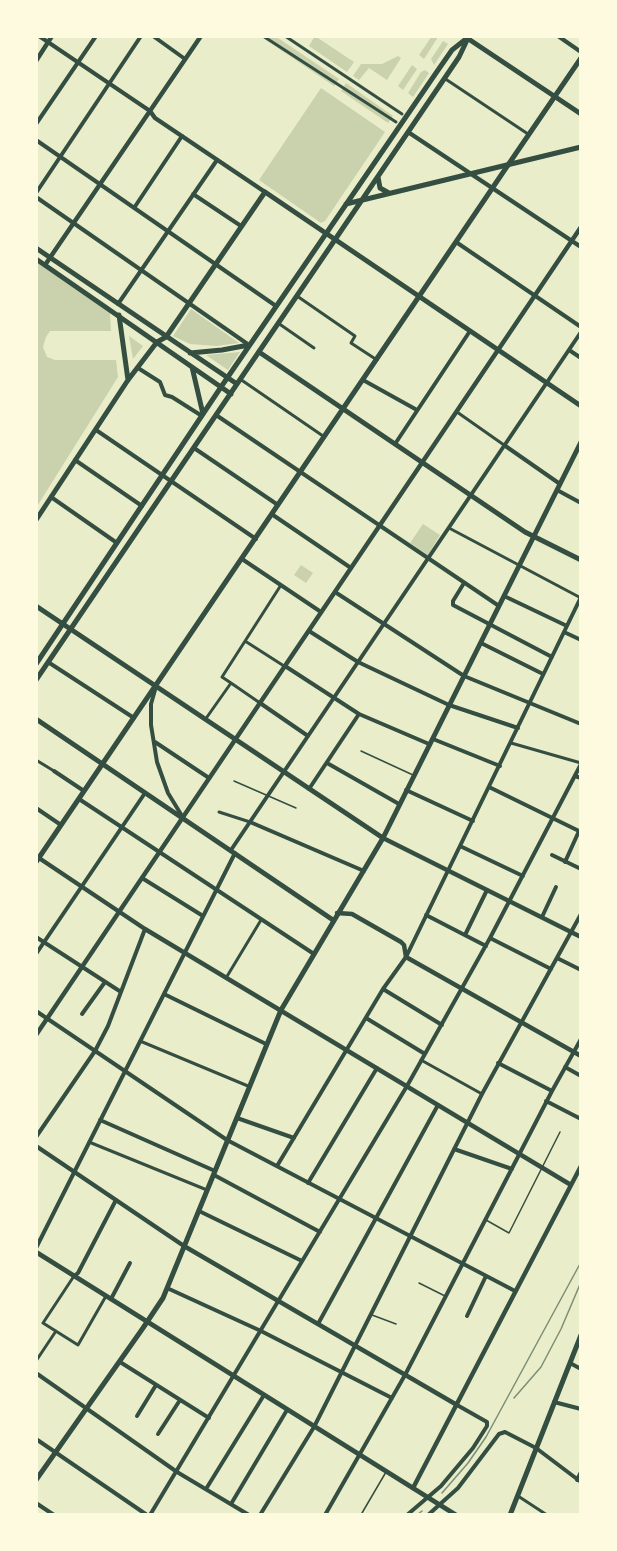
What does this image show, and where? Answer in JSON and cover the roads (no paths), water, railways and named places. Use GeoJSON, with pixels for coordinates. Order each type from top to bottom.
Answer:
{"type":"FeatureCollection","features":[{"type":"Feature","properties":{"kind":"main road"},"geometry":{"type":"LineString","coordinates":[[36,664],[326,234],[399,120],[452,50],[467,37]]}},
{"type":"Feature","properties":{"kind":"main road"},"geometry":{"type":"LineString","coordinates":[[36,680],[378,177],[460,54],[467,37]]}},
{"type":"Feature","properties":{"kind":"main road"},"geometry":{"type":"LineString","coordinates":[[467,37],[581,114]]}},
{"type":"Feature","properties":{"kind":"main road"},"geometry":{"type":"LineString","coordinates":[[37,859],[273,515],[581,58]]}},
{"type":"Feature","properties":{"kind":"main road"},"geometry":{"type":"LineString","coordinates":[[346,204],[581,147]]}},
{"type":"Feature","properties":{"kind":"main road"},"geometry":{"type":"LineString","coordinates":[[378,177],[380,188],[388,193],[394,193]]}},
{"type":"Feature","properties":{"kind":"main road"},"geometry":{"type":"LineString","coordinates":[[36,520],[128,380],[157,342],[166,337],[264,192],[581,406]]}},
{"type":"Feature","properties":{"kind":"main road"},"geometry":{"type":"LineString","coordinates":[[36,248],[227,378],[239,382]]}},
{"type":"Feature","properties":{"kind":"main road"},"geometry":{"type":"LineString","coordinates":[[36,259],[231,394]]}},
{"type":"Feature","properties":{"kind":"main road"},"geometry":{"type":"LineString","coordinates":[[118,315],[128,380]]}},
{"type":"Feature","properties":{"kind":"main road"},"geometry":{"type":"LineString","coordinates":[[190,353],[222,351],[249,345]]}},
{"type":"Feature","properties":{"kind":"main road"},"geometry":{"type":"LineString","coordinates":[[259,352],[533,537],[581,560]]}},
{"type":"Feature","properties":{"kind":"main road"},"geometry":{"type":"LineString","coordinates":[[192,367],[202,415]]}},
{"type":"Feature","properties":{"kind":"main road"},"geometry":{"type":"LineString","coordinates":[[36,1480],[148,1322],[167,1288],[281,1010],[383,838],[581,442]]}},
{"type":"Feature","properties":{"kind":"main road"},"geometry":{"type":"LineString","coordinates":[[36,606],[383,838]]}},
{"type":"Feature","properties":{"kind":"main road"},"geometry":{"type":"LineString","coordinates":[[36,719],[333,920]]}},
{"type":"Feature","properties":{"kind":"main road"},"geometry":{"type":"LineString","coordinates":[[36,1250],[456,1515]]}},
{"type":"Feature","properties":{"kind":"main road"},"geometry":{"type":"LineString","coordinates":[[510,1515],[581,1335]]}},
{"type":"Feature","properties":{"kind":"street"},"geometry":{"type":"LineString","coordinates":[[39,36],[264,192]]}},
{"type":"Feature","properties":{"kind":"street"},"geometry":{"type":"LineString","coordinates":[[36,61],[52,36]]}},
{"type":"Feature","properties":{"kind":"street"},"geometry":{"type":"LineString","coordinates":[[36,124],[96,36]]}},
{"type":"Feature","properties":{"kind":"street"},"geometry":{"type":"LineString","coordinates":[[141,36],[36,195],[249,345]]}},
{"type":"Feature","properties":{"kind":"street"},"geometry":{"type":"LineString","coordinates":[[153,36],[185,59]]}},
{"type":"Feature","properties":{"kind":"street"},"geometry":{"type":"LineString","coordinates":[[45,265],[201,36]]}},
{"type":"Feature","properties":{"kind":"street"},"geometry":{"type":"LineString","coordinates":[[263,36],[399,120]]}},
{"type":"Feature","properties":{"kind":"street"},"geometry":{"type":"LineString","coordinates":[[285,36],[402,114]]}},
{"type":"Feature","properties":{"kind":"street"},"geometry":{"type":"LineString","coordinates":[[558,36],[581,52]]}},
{"type":"Feature","properties":{"kind":"street"},"geometry":{"type":"LineString","coordinates":[[444,78],[529,135]]}},
{"type":"Feature","properties":{"kind":"street"},"geometry":{"type":"LineString","coordinates":[[408,132],[581,247]]}},
{"type":"Feature","properties":{"kind":"street"},"geometry":{"type":"LineString","coordinates":[[134,208],[182,136]]}},
{"type":"Feature","properties":{"kind":"street"},"geometry":{"type":"LineString","coordinates":[[36,140],[276,306]]}},
{"type":"Feature","properties":{"kind":"street"},"geometry":{"type":"LineString","coordinates":[[118,304],[217,160]]}},
{"type":"Feature","properties":{"kind":"street"},"geometry":{"type":"LineString","coordinates":[[193,194],[241,226]]}},
{"type":"Feature","properties":{"kind":"street"},"geometry":{"type":"LineString","coordinates":[[36,1035],[581,227]]}},
{"type":"Feature","properties":{"kind":"street"},"geometry":{"type":"LineString","coordinates":[[36,1250],[250,822],[547,383],[581,329],[456,242]]}},
{"type":"Feature","properties":{"kind":"street"},"geometry":{"type":"LineString","coordinates":[[297,296],[355,336],[351,343],[377,360]]}},
{"type":"Feature","properties":{"kind":"street"},"geometry":{"type":"LineString","coordinates":[[279,323],[314,348]]}},
{"type":"Feature","properties":{"kind":"street"},"geometry":{"type":"LineString","coordinates":[[395,444],[470,331]]}},
{"type":"Feature","properties":{"kind":"street"},"geometry":{"type":"LineString","coordinates":[[569,349],[581,358]]}},
{"type":"Feature","properties":{"kind":"street"},"geometry":{"type":"LineString","coordinates":[[138,368],[160,382],[165,394],[202,415]]}},
{"type":"Feature","properties":{"kind":"street"},"geometry":{"type":"LineString","coordinates":[[363,380],[417,410]]}},
{"type":"Feature","properties":{"kind":"street"},"geometry":{"type":"LineString","coordinates":[[239,382],[325,437]]}},
{"type":"Feature","properties":{"kind":"street"},"geometry":{"type":"LineString","coordinates":[[456,412],[581,503]]}},
{"type":"Feature","properties":{"kind":"street"},"geometry":{"type":"LineString","coordinates":[[216,415],[499,606]]}},
{"type":"Feature","properties":{"kind":"street"},"geometry":{"type":"LineString","coordinates":[[96,430],[256,539]]}},
{"type":"Feature","properties":{"kind":"street"},"geometry":{"type":"LineString","coordinates":[[194,448],[279,506]]}},
{"type":"Feature","properties":{"kind":"street"},"geometry":{"type":"LineString","coordinates":[[75,460],[142,506]]}},
{"type":"Feature","properties":{"kind":"street"},"geometry":{"type":"LineString","coordinates":[[51,497],[117,543]]}},
{"type":"Feature","properties":{"kind":"street"},"geometry":{"type":"LineString","coordinates":[[273,515],[351,567]]}},
{"type":"Feature","properties":{"kind":"street"},"geometry":{"type":"LineString","coordinates":[[277,1166],[383,989],[406,957],[581,598],[449,528]]}},
{"type":"Feature","properties":{"kind":"street"},"geometry":{"type":"LineString","coordinates":[[242,559],[321,612]]}},
{"type":"Feature","properties":{"kind":"street"},"geometry":{"type":"LineString","coordinates":[[464,583],[452,603],[552,657]]}},
{"type":"Feature","properties":{"kind":"street"},"geometry":{"type":"LineString","coordinates":[[281,585],[222,676],[308,736]]}},
{"type":"Feature","properties":{"kind":"street"},"geometry":{"type":"LineString","coordinates":[[335,592],[464,676],[581,723]]}},
{"type":"Feature","properties":{"kind":"street"},"geometry":{"type":"LineString","coordinates":[[504,596],[567,626]]}},
{"type":"Feature","properties":{"kind":"street"},"geometry":{"type":"LineString","coordinates":[[309,631],[358,662],[449,705],[518,728]]}},
{"type":"Feature","properties":{"kind":"street"},"geometry":{"type":"LineString","coordinates":[[564,633],[581,640]]}},
{"type":"Feature","properties":{"kind":"street"},"geometry":{"type":"LineString","coordinates":[[245,641],[359,714],[500,766]]}},
{"type":"Feature","properties":{"kind":"street"},"geometry":{"type":"LineString","coordinates":[[481,643],[543,674]]}},
{"type":"Feature","properties":{"kind":"street"},"geometry":{"type":"LineString","coordinates":[[48,662],[134,718]]}},
{"type":"Feature","properties":{"kind":"street"},"geometry":{"type":"LineString","coordinates":[[207,717],[231,683]]}},
{"type":"Feature","properties":{"kind":"street"},"geometry":{"type":"LineString","coordinates":[[156,686],[151,704],[157,762],[174,806],[182,818]]}},
{"type":"Feature","properties":{"kind":"street"},"geometry":{"type":"LineString","coordinates":[[309,789],[359,714]]}},
{"type":"Feature","properties":{"kind":"street"},"geometry":{"type":"LineString","coordinates":[[154,742],[209,778]]}},
{"type":"Feature","properties":{"kind":"street"},"geometry":{"type":"LineString","coordinates":[[36,1439],[149,1515],[177,1472],[407,1086],[486,946],[581,764],[511,743]]}},
{"type":"Feature","properties":{"kind":"street"},"geometry":{"type":"LineString","coordinates":[[36,760],[84,791]]}},
{"type":"Feature","properties":{"kind":"street"},"geometry":{"type":"LineString","coordinates":[[327,763],[399,804]]}},
{"type":"Feature","properties":{"kind":"street"},"geometry":{"type":"LineString","coordinates":[[575,776],[581,778]]}},
{"type":"Feature","properties":{"kind":"street"},"geometry":{"type":"LineString","coordinates":[[489,788],[580,832],[565,862]]}},
{"type":"Feature","properties":{"kind":"street"},"geometry":{"type":"LineString","coordinates":[[406,790],[473,821]]}},
{"type":"Feature","properties":{"kind":"street"},"geometry":{"type":"LineString","coordinates":[[36,954],[145,792]]}},
{"type":"Feature","properties":{"kind":"street"},"geometry":{"type":"LineString","coordinates":[[79,799],[314,954]]}},
{"type":"Feature","properties":{"kind":"street"},"geometry":{"type":"LineString","coordinates":[[36,808],[61,825]]}},
{"type":"Feature","properties":{"kind":"street"},"geometry":{"type":"LineString","coordinates":[[219,812],[250,822],[364,871]]}},
{"type":"Feature","properties":{"kind":"street"},"geometry":{"type":"LineString","coordinates":[[383,838],[581,937]]}},
{"type":"Feature","properties":{"kind":"street"},"geometry":{"type":"LineString","coordinates":[[460,846],[523,876]]}},
{"type":"Feature","properties":{"kind":"street"},"geometry":{"type":"LineString","coordinates":[[552,855],[581,869]]}},
{"type":"Feature","properties":{"kind":"street"},"geometry":{"type":"LineString","coordinates":[[37,859],[145,929],[571,1185]]}},
{"type":"Feature","properties":{"kind":"street"},"geometry":{"type":"LineString","coordinates":[[142,878],[203,916]]}},
{"type":"Feature","properties":{"kind":"street"},"geometry":{"type":"LineString","coordinates":[[542,917],[556,887]]}},
{"type":"Feature","properties":{"kind":"street"},"geometry":{"type":"LineString","coordinates":[[465,935],[487,890]]}},
{"type":"Feature","properties":{"kind":"street"},"geometry":{"type":"LineString","coordinates":[[337,913],[352,914],[401,942],[404,945],[406,957]]}},
{"type":"Feature","properties":{"kind":"street"},"geometry":{"type":"LineString","coordinates":[[260,1515],[314,1426],[498,1062],[581,914]]}},
{"type":"Feature","properties":{"kind":"street"},"geometry":{"type":"LineString","coordinates":[[426,915],[486,946]]}},
{"type":"Feature","properties":{"kind":"street"},"geometry":{"type":"LineString","coordinates":[[226,978],[261,920]]}},
{"type":"Feature","properties":{"kind":"street"},"geometry":{"type":"LineString","coordinates":[[36,1137],[95,1051],[145,929]]}},
{"type":"Feature","properties":{"kind":"street"},"geometry":{"type":"LineString","coordinates":[[36,937],[121,992]]}},
{"type":"Feature","properties":{"kind":"street"},"geometry":{"type":"LineString","coordinates":[[490,938],[551,969]]}},
{"type":"Feature","properties":{"kind":"street"},"geometry":{"type":"LineString","coordinates":[[406,957],[581,1056]]}},
{"type":"Feature","properties":{"kind":"street"},"geometry":{"type":"LineString","coordinates":[[557,958],[581,970]]}},
{"type":"Feature","properties":{"kind":"street"},"geometry":{"type":"LineString","coordinates":[[82,1014],[105,982]]}},
{"type":"Feature","properties":{"kind":"street"},"geometry":{"type":"LineString","coordinates":[[383,989],[442,1024]]}},
{"type":"Feature","properties":{"kind":"street"},"geometry":{"type":"LineString","coordinates":[[164,993],[266,1044]]}},
{"type":"Feature","properties":{"kind":"street"},"geometry":{"type":"LineString","coordinates":[[36,1011],[227,1140],[515,1291]]}},
{"type":"Feature","properties":{"kind":"street"},"geometry":{"type":"LineString","coordinates":[[366,1018],[425,1054]]}},
{"type":"Feature","properties":{"kind":"street"},"geometry":{"type":"LineString","coordinates":[[325,1515],[361,1456],[405,1375],[546,1101],[581,1039]]}},
{"type":"Feature","properties":{"kind":"street"},"geometry":{"type":"LineString","coordinates":[[140,1041],[248,1086]]}},
{"type":"Feature","properties":{"kind":"street"},"geometry":{"type":"LineString","coordinates":[[421,1060],[482,1094]]}},
{"type":"Feature","properties":{"kind":"street"},"geometry":{"type":"LineString","coordinates":[[498,1062],[552,1091]]}},
{"type":"Feature","properties":{"kind":"street"},"geometry":{"type":"LineString","coordinates":[[565,1067],[581,1076]]}},
{"type":"Feature","properties":{"kind":"street"},"geometry":{"type":"LineString","coordinates":[[308,1183],[376,1068]]}},
{"type":"Feature","properties":{"kind":"street"},"geometry":{"type":"LineString","coordinates":[[546,1101],[581,1119]]}},
{"type":"Feature","properties":{"kind":"street"},"geometry":{"type":"LineString","coordinates":[[318,1324],[438,1105]]}},
{"type":"Feature","properties":{"kind":"street"},"geometry":{"type":"LineString","coordinates":[[236,1117],[294,1138]]}},
{"type":"Feature","properties":{"kind":"street"},"geometry":{"type":"LineString","coordinates":[[100,1120],[214,1173],[320,1232]]}},
{"type":"Feature","properties":{"kind":"street"},"geometry":{"type":"LineString","coordinates":[[89,1142],[207,1190]]}},
{"type":"Feature","properties":{"kind":"street"},"geometry":{"type":"LineString","coordinates":[[36,1146],[184,1246],[487,1422],[485,1431],[448,1478],[429,1498],[407,1515]]}},
{"type":"Feature","properties":{"kind":"street"},"geometry":{"type":"LineString","coordinates":[[454,1149],[512,1169]]}},
{"type":"Feature","properties":{"kind":"street"},"geometry":{"type":"LineString","coordinates":[[413,1488],[581,1166]]}},
{"type":"Feature","properties":{"kind":"street"},"geometry":{"type":"LineString","coordinates":[[116,1200],[78,1273],[43,1323],[78,1345],[130,1263]]}},
{"type":"Feature","properties":{"kind":"street"},"geometry":{"type":"LineString","coordinates":[[199,1211],[302,1261]]}},
{"type":"Feature","properties":{"kind":"street"},"geometry":{"type":"LineString","coordinates":[[467,1316],[486,1276]]}},
{"type":"Feature","properties":{"kind":"street"},"geometry":{"type":"LineString","coordinates":[[167,1288],[261,1330],[392,1398]]}},
{"type":"Feature","properties":{"kind":"street"},"geometry":{"type":"LineString","coordinates":[[36,1361],[56,1331]]}},
{"type":"Feature","properties":{"kind":"street"},"geometry":{"type":"LineString","coordinates":[[120,1362],[209,1418]]}},
{"type":"Feature","properties":{"kind":"street"},"geometry":{"type":"LineString","coordinates":[[570,1363],[581,1369]]}},
{"type":"Feature","properties":{"kind":"street"},"geometry":{"type":"LineString","coordinates":[[36,1373],[177,1472],[249,1515]]}},
{"type":"Feature","properties":{"kind":"street"},"geometry":{"type":"LineString","coordinates":[[137,1416],[156,1385]]}},
{"type":"Feature","properties":{"kind":"street"},"geometry":{"type":"LineString","coordinates":[[206,1490],[264,1395]]}},
{"type":"Feature","properties":{"kind":"street"},"geometry":{"type":"LineString","coordinates":[[158,1434],[180,1400]]}},
{"type":"Feature","properties":{"kind":"street"},"geometry":{"type":"LineString","coordinates":[[555,1402],[581,1409]]}},
{"type":"Feature","properties":{"kind":"street"},"geometry":{"type":"LineString","coordinates":[[231,1504],[287,1410]]}},
{"type":"Feature","properties":{"kind":"street"},"geometry":{"type":"LineString","coordinates":[[428,1515],[458,1488],[499,1434],[505,1432],[536,1448],[579,1481],[581,1472]]}},
{"type":"Feature","properties":{"kind":"street"},"geometry":{"type":"LineString","coordinates":[[518,1496],[547,1515]]}},
{"type":"Feature","properties":{"kind":"street"},"geometry":{"type":"LineString","coordinates":[[36,1503],[54,1515]]}},
{"type":"Feature","properties":{"kind":"lane"},"geometry":{"type":"LineString","coordinates":[[362,751],[414,775]]}},
{"type":"Feature","properties":{"kind":"lane"},"geometry":{"type":"LineString","coordinates":[[234,781],[296,808]]}},
{"type":"Feature","properties":{"kind":"lane"},"geometry":{"type":"LineString","coordinates":[[486,1220],[509,1233],[560,1132]]}},
{"type":"Feature","properties":{"kind":"lane"},"geometry":{"type":"LineString","coordinates":[[419,1283],[446,1296]]}},
{"type":"Feature","properties":{"kind":"lane"},"geometry":{"type":"LineString","coordinates":[[371,1315],[396,1324]]}},
{"type":"Feature","properties":{"kind":"lane"},"geometry":{"type":"LineString","coordinates":[[362,1513],[386,1472]]}},
{"type":"Feature","properties":{"kind":"railway"},"geometry":{"type":"LineString","coordinates":[[442,1493],[468,1463],[486,1437],[581,1262]]}},
{"type":"Feature","properties":{"kind":"railway"},"geometry":{"type":"LineString","coordinates":[[514,1398],[541,1367],[561,1329],[581,1282]]}},
{"type":"Feature","properties":{"kind":"railway"},"geometry":{"type":"LineString","coordinates":[[417,1515],[422,1511]]}}]}
